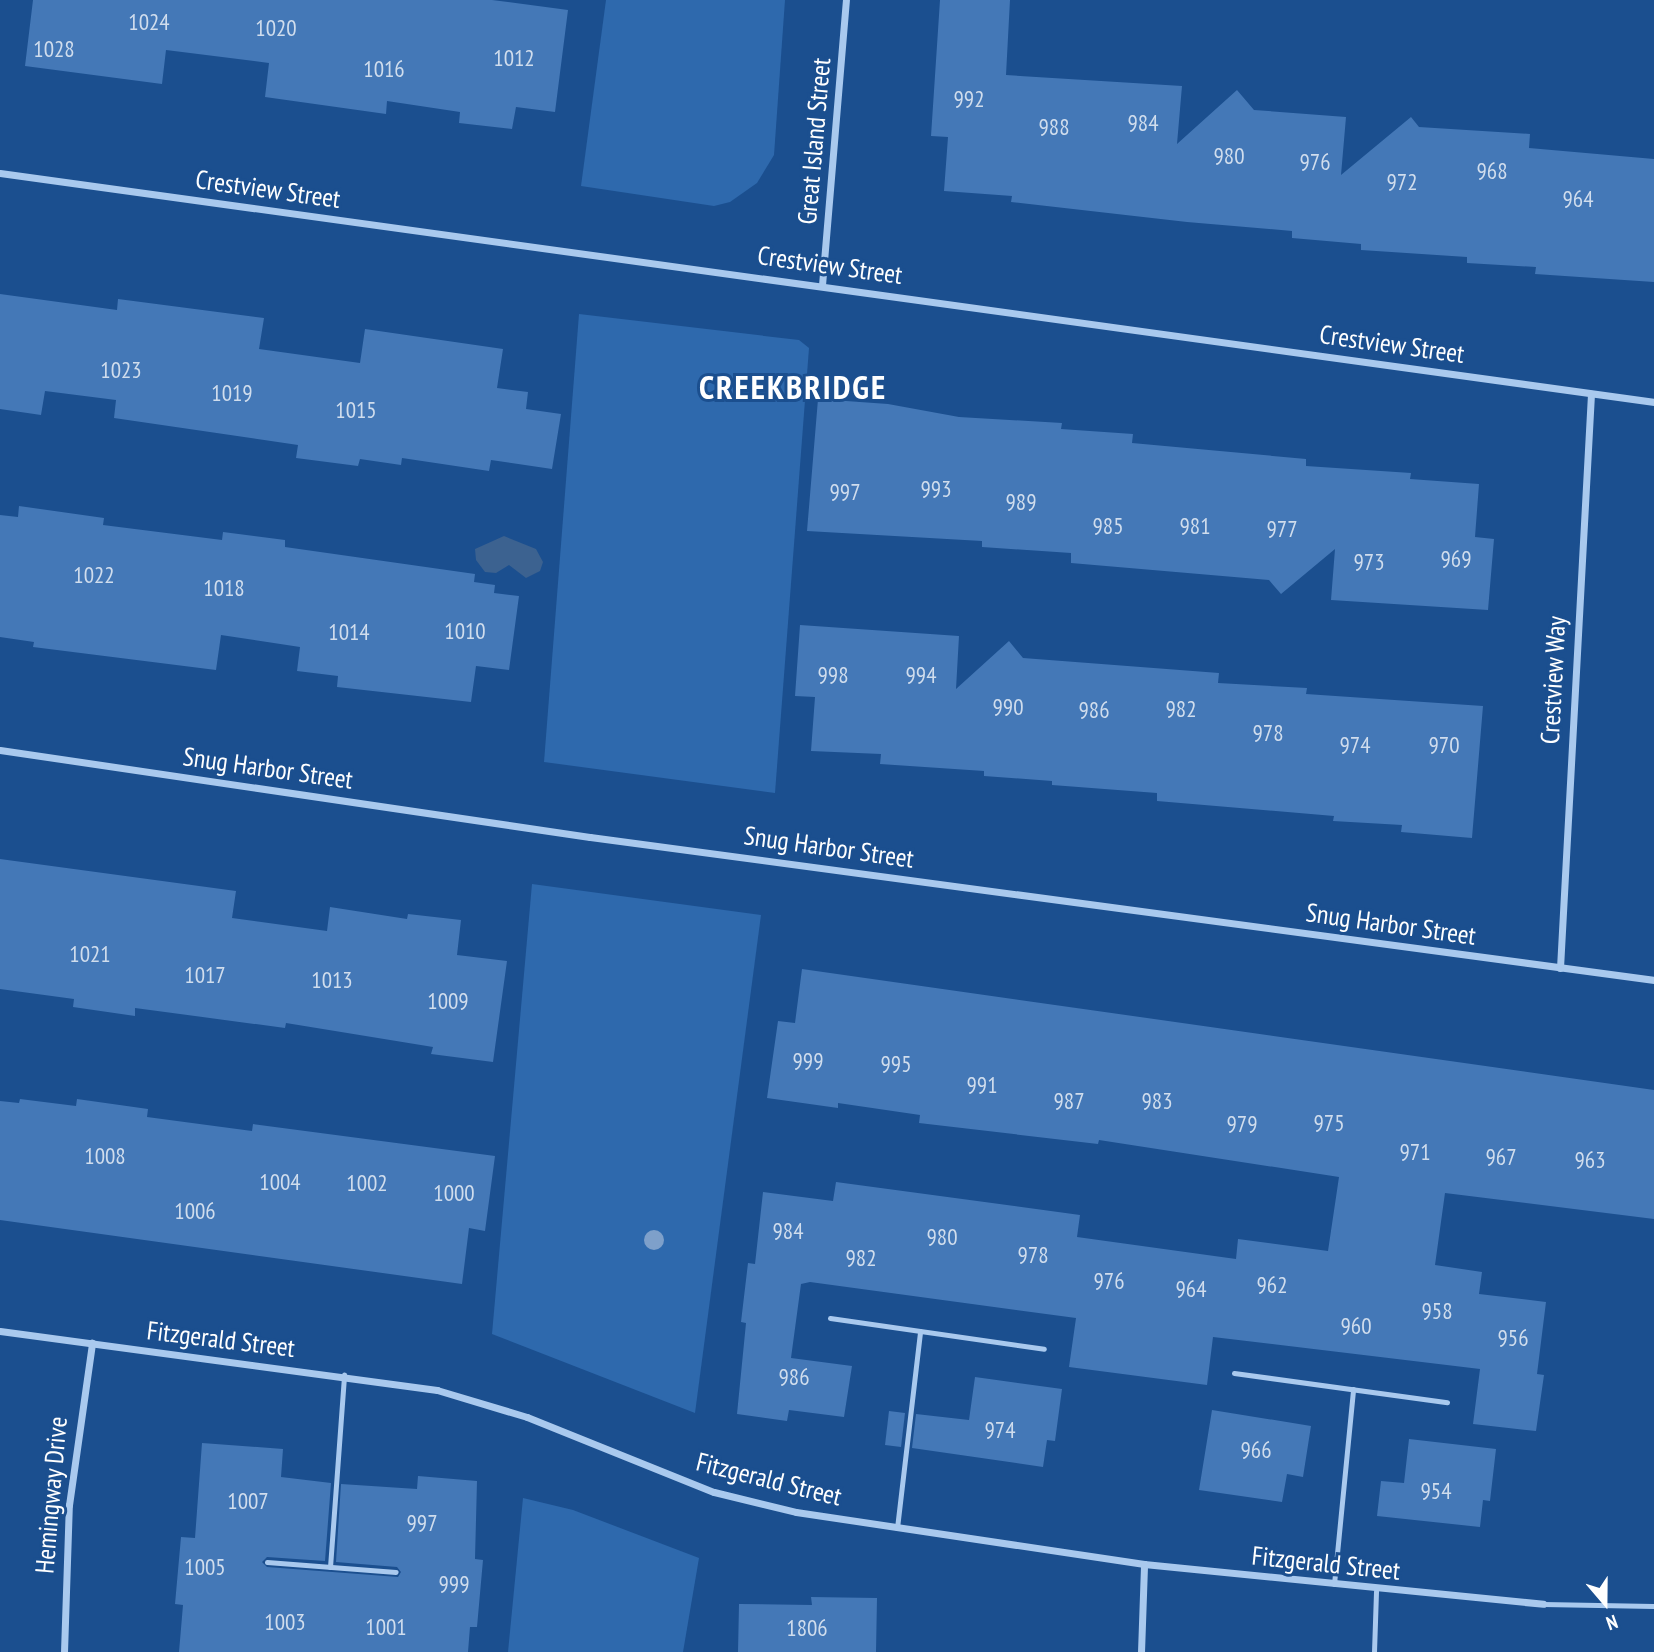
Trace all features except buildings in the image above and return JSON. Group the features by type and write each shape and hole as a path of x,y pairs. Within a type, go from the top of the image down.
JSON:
{"street":[{"name":"Great Island Street","path":"822,285 846,0"},
{"name":"Crestview Street","path":"0,173 1654,402"},
{"name":"Crestview Way","path":"1560,968 1591,394"},
{"name":"Snug Harbor Street","path":"0,750 590,837 1654,980"},
{"name":"Fitzgerald Street","path":"0,1331 344,1376 483,1402 677,1478 754,1503 897,1528 1144,1564 1376,1591 1543,1604"},
{"name":"Hemingway Drive","path":"64,1652 69,1504 92,1343"},
{"path":"1141,1652 1144,1564"}],"lane":[{"path":"830,1318 1044,1349"},
{"path":"897,1528 920,1331"},
{"path":"1234,1373 1447,1402"},
{"path":"330,1567 344,1376"},
{"path":"1334,1586 1353,1389"},
{"path":"267,1562 396,1572"},
{"path":"1374,1652 1376,1591"},
{"path":"1543,1604 1654,1606"}],"shaded area":[{"path":"606,0 785,0 774,155 757,183 730,202 714,206 581,186"},
{"path":"579,314 799,340 809,348 775,793 544,762"},
{"path":"504,536 536,549 543,562 540,571 526,578 509,565 496,573 485,572 476,560 475,549"},
{"path":"532,884 761,915 695,1413 492,1334"},
{"path":"523,1498 573,1510 699,1558 683,1652 508,1652"}],"district":[{"name":"CREEKBRIDGE","path":"793,387"}]}
